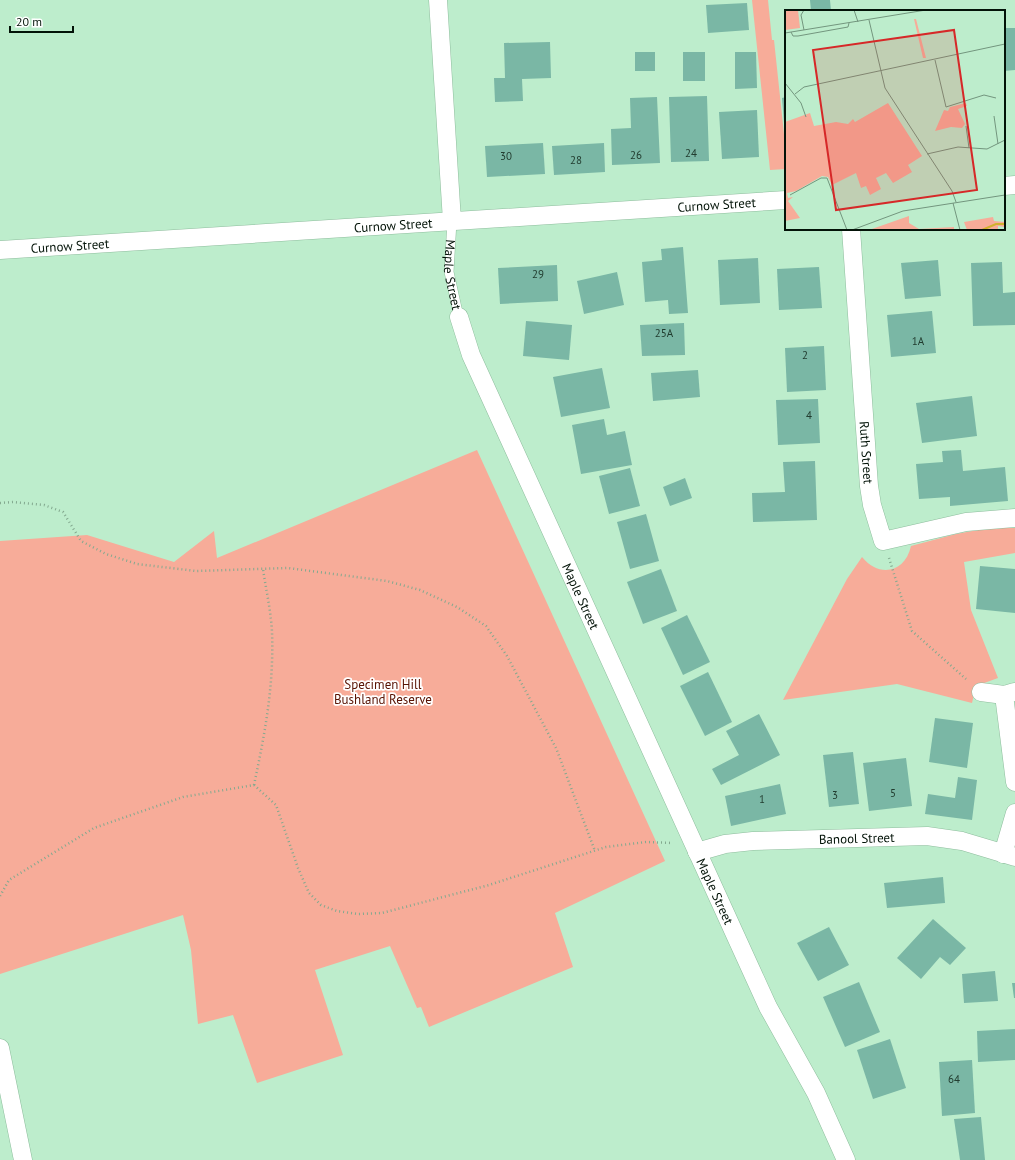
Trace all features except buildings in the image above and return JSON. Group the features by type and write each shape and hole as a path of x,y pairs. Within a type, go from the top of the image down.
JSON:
{"street":[{"name":"Maple Street","path":"438,0 452,221"},
{"path":"1005,186 1015,185"},
{"name":"Curnow Street","path":"0,250 785,200"},
{"name":"Ruth Street","path":"850,230 869,486 872,505 884,541"},
{"name":"Maple Street","path":"459,317 471,355 695,848 768,1007 816,1093 846,1160"},
{"path":"884,541 966,522 1015,518"},
{"path":"980,692 1009,693 1015,782"},
{"path":"1009,856 1015,813"},
{"name":"Banool Street","path":"695,848 753,841 927,836 962,841 1009,856"},
{"path":"0,1048 23,1160"}],"lane":[{"name":"Maple Street","path":"452,221 449,272 459,317"}],"path":[{"path":"0,503 13,502 44,505 63,512 81,541 106,554 137,564 196,571 288,568 387,581 420,590 457,607 486,626 507,656 556,748 595,851"},
{"path":"884,541 912,631 980,692"},
{"path":"254,786 267,726 272,685 272,630 263,569"},
{"path":"0,896 9,880 94,828 183,797 254,786 276,805 298,868 309,893 322,905 337,911 358,914 382,913 489,885 606,847 646,842 695,848"}],"green space":[{"path":"752,0 768,0 772,40 774,40 785,144 785,169 770,170"},
{"name":"Specimen Hill Bushland Reserve","path":"477,450 665,861 555,913 573,967 429,1027 421,1007 417,1008 390,946 315,970 343,1055 257,1083 233,1015 198,1024 191,950 183,915 0,974 0,541 87,535 174,562 214,531 217,558"},
{"path":"989,528 1015,528 1015,553 964,562 971,610 998,678 976,686 972,703 897,684 783,700 847,579 862,557 876,568 891,570 903,562 908,555 911,546 956,534"}]}
